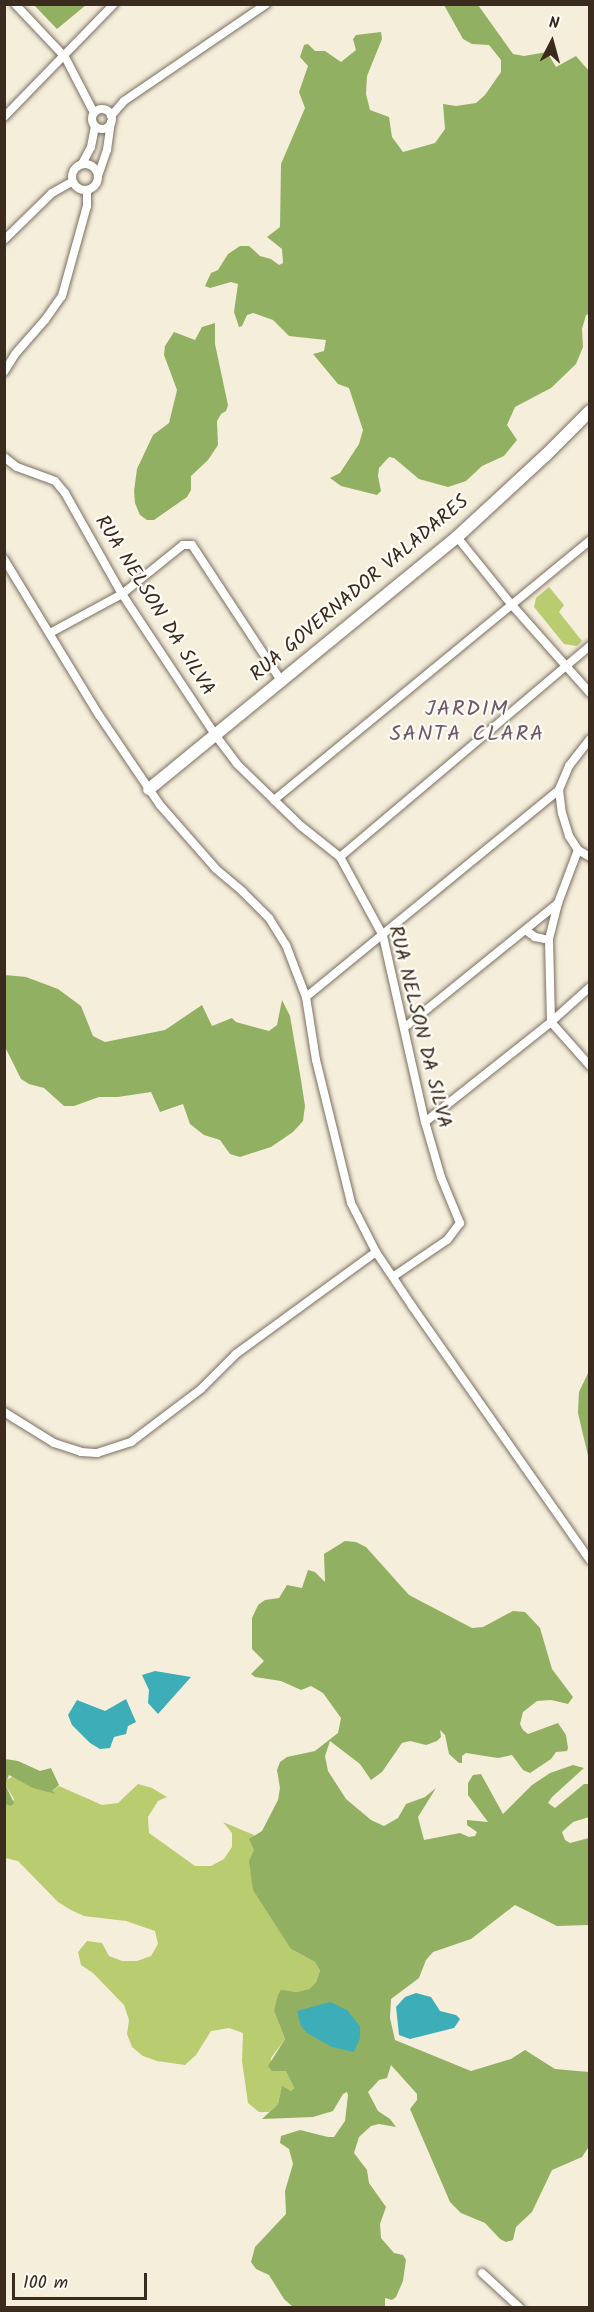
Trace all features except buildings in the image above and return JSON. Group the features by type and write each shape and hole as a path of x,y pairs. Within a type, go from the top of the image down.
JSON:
{"street":[{"path":"15,4 65,57 94,113 92,118 95,126 91,147 82,164 72,172 72,182 78,189 87,190 95,185 107,150 111,119 104,109 94,113"},
{"path":"4,117 65,57 114,4"},
{"path":"95,126 105,129 124,101 266,4"},
{"path":"82,164 91,165 98,177"},
{"path":"4,240 52,193 72,182"},
{"path":"4,372 16,353 45,320 62,296 87,206 87,190"},
{"name":"RUA GOVERNADOR VALADARES","path":"149,789 457,537 590,411"},
{"name":"RUA NELSON DA SILVA","path":"4,457 17,467 55,482 65,493 122,594 216,736 237,764 274,800 301,826 340,856 382,936 405,1027 425,1122 441,1177 460,1223 447,1240 394,1276"},
{"path":"457,537 511,604 590,693"},
{"path":"274,800 590,540"},
{"path":"50,633 122,594 183,545 192,545 280,680"},
{"path":"4,559 99,715 149,789 216,870 243,892 268,918 286,945 306,997 316,1060 351,1203 376,1252 412,1306 590,1560"},
{"path":"340,856 590,646"},
{"path":"590,739 569,766 559,790 561,813 569,836 578,849 590,857"},
{"path":"306,997 559,790"},
{"path":"578,849 558,903 549,940 551,1022 590,1066"},
{"path":"405,1027 527,931 558,903"},
{"path":"527,931 535,937 549,940"},
{"path":"425,1122 551,1022 590,987"},
{"path":"4,1412 54,1443 81,1452 97,1453 131,1442 201,1389 236,1354 376,1252"},
{"path":"482,2273 520,2307"}],"green space":[{"path":"34,5 86,5 57,29"},
{"path":"444,5 478,5 513,54 524,56 547,52 556,67 576,56 589,71 589,314 586,315 582,329 583,347 576,364 551,388 515,407 507,425 517,440 504,456 482,466 466,481 448,487 419,479 394,458 389,457 379,468 381,491 377,495 341,486 330,478 340,473 359,444 363,430 349,388 338,384 313,354 324,351 326,340 289,336 273,320 253,313 247,315 242,326 239,327 234,312 238,284 231,282 210,288 205,286 211,273 218,270 228,254 240,246 249,246 260,256 271,259 279,265 283,263 282,249 267,237 280,227 281,164 305,108 299,92 308,66 300,57 304,45 308,44 315,51 325,51 341,62 356,50 353,39 356,35 381,32 382,39 367,76 366,94 370,110 389,117 392,137 403,152 435,143 445,129 443,104 456,106 476,103 485,95 501,72 501,60 489,45 472,44 463,39"},
{"path":"215,323 215,344 228,405 217,421 218,445 208,460 191,476 191,490 187,497 154,520 147,520 140,515 135,503 137,469 153,435 169,423 177,390 164,355 165,346 174,332 195,340 202,327"},
{"path":"549,587 564,605 559,612 582,641 577,646 564,644 534,607 536,598"},
{"path":"5,975 26,977 58,989 81,1006 93,1036 105,1042 165,1030 202,1005 212,1026 232,1018 236,1022 269,1031 277,1025 282,1000 290,1016 305,1106 303,1121 293,1132 271,1147 240,1157 230,1154 220,1140 204,1135 190,1124 183,1104 160,1112 151,1092 118,1097 99,1097 74,1106 64,1106 44,1088 21,1079 5,1047"},
{"path":"589,1371 589,1460 578,1413 579,1392"},
{"path":"345,1541 356,1542 366,1547 409,1595 472,1628 483,1627 513,1611 525,1612 540,1628 552,1669 573,1697 568,1704 551,1700 537,1701 523,1712 520,1724 528,1734 558,1723 566,1735 568,1748 567,1751 556,1752 551,1759 530,1773 523,1770 512,1755 498,1758 466,1753 462,1756 462,1763 459,1763 449,1754 445,1735 440,1730 441,1737 426,1745 410,1741 402,1743 382,1772 371,1780 360,1764 330,1741 325,1756 328,1771 346,1799 371,1820 384,1826 398,1818 406,1804 425,1797 436,1788 418,1817 424,1840 460,1833 469,1837 475,1836 477,1832 467,1825 467,1820 488,1822 468,1795 468,1783 473,1775 481,1774 503,1814 532,1785 550,1773 573,1765 584,1768 548,1803 555,1808 584,1784 589,1784 589,1817 573,1822 562,1832 565,1840 570,1843 589,1838 589,1925 557,1926 515,1905 471,1939 433,1952 426,1960 419,1978 391,1999 390,2018 395,2040 471,2071 511,2059 525,2050 555,2069 589,2072 590,2145 582,2157 552,2170 532,2212 516,2227 513,2240 506,2242 500,2239 485,2223 461,2213 450,2202 410,2109 417,2100 417,2094 391,2065 387,2078 379,2080 368,2092 378,2111 390,2119 396,2127 379,2124 371,2126 359,2137 354,2153 367,2170 369,2183 386,2207 380,2224 381,2238 394,2253 403,2255 406,2260 403,2281 396,2297 392,2300 385,2298 385,2307 293,2307 284,2299 269,2275 256,2269 251,2262 255,2247 286,2214 285,2191 293,2164 289,2149 280,2143 281,2136 300,2130 334,2137 345,2121 348,2095 347,2092 343,2094 333,2111 313,2117 262,2119 278,2104 282,2086 291,2091 294,2088 286,2071 272,2071 268,2066 285,2039 274,2011 278,1995 281,1990 296,1992 309,1989 316,1982 320,1971 315,1962 291,1949 253,1890 249,1861 254,1850 249,1839 262,1831 278,1800 280,1788 277,1770 280,1762 287,1757 315,1751 338,1733 341,1718 323,1693 311,1686 301,1690 281,1681 255,1677 251,1674 264,1661 252,1649 252,1618 258,1605 265,1600 279,1598 287,1585 302,1588 308,1570 315,1572 325,1582 324,1554"},
{"path":"5,1759 18,1761 40,1771 51,1768 59,1785 52,1791 56,1794 33,1788 9,1775 5,1784"},
{"path":"12,1777 52,1791 59,1786 102,1805 118,1803 138,1784 152,1788 167,1797 158,1801 148,1817 149,1833 195,1866 211,1866 224,1859 232,1847 232,1833 223,1822 254,1835 254,1850 291,1949 315,1962 320,1971 316,1982 309,1989 296,1992 281,1991 274,2011 285,2039 271,2058 272,2071 286,2071 294,2088 291,2091 282,2087 278,2104 269,2112 259,2112 248,2103 242,2061 243,2033 229,2028 211,2031 196,2055 185,2065 157,2061 143,2056 132,2047 127,2034 129,2020 124,2005 93,1973 81,1965 78,1952 87,1941 102,1943 109,1956 122,1961 137,1961 151,1956 158,1944 155,1931 126,1921 84,1916 71,1910 58,1902 18,1861 5,1858 4,1804 11,1805 14,1799 5,1784 6,1780"},
{"path":"5,1784 14,1803 11,1806 5,1804"}],"water":[{"path":"155,1671 191,1677 158,1714 148,1703 149,1690 142,1675"},
{"path":"126,1699 136,1722 128,1726 126,1734 114,1737 110,1748 100,1749 90,1743 72,1725 68,1715 77,1700 105,1711"},
{"path":"416,1993 431,1997 440,2011 456,2015 460,2019 454,2028 410,2039 399,2035 396,2007 405,1997"},
{"path":"330,2002 347,2010 360,2026 360,2038 354,2052 332,2047 307,2033 301,2026 297,2011"}],"district":[{"name":"JARDIM SANTA CLARA","path":"467,722"}]}
